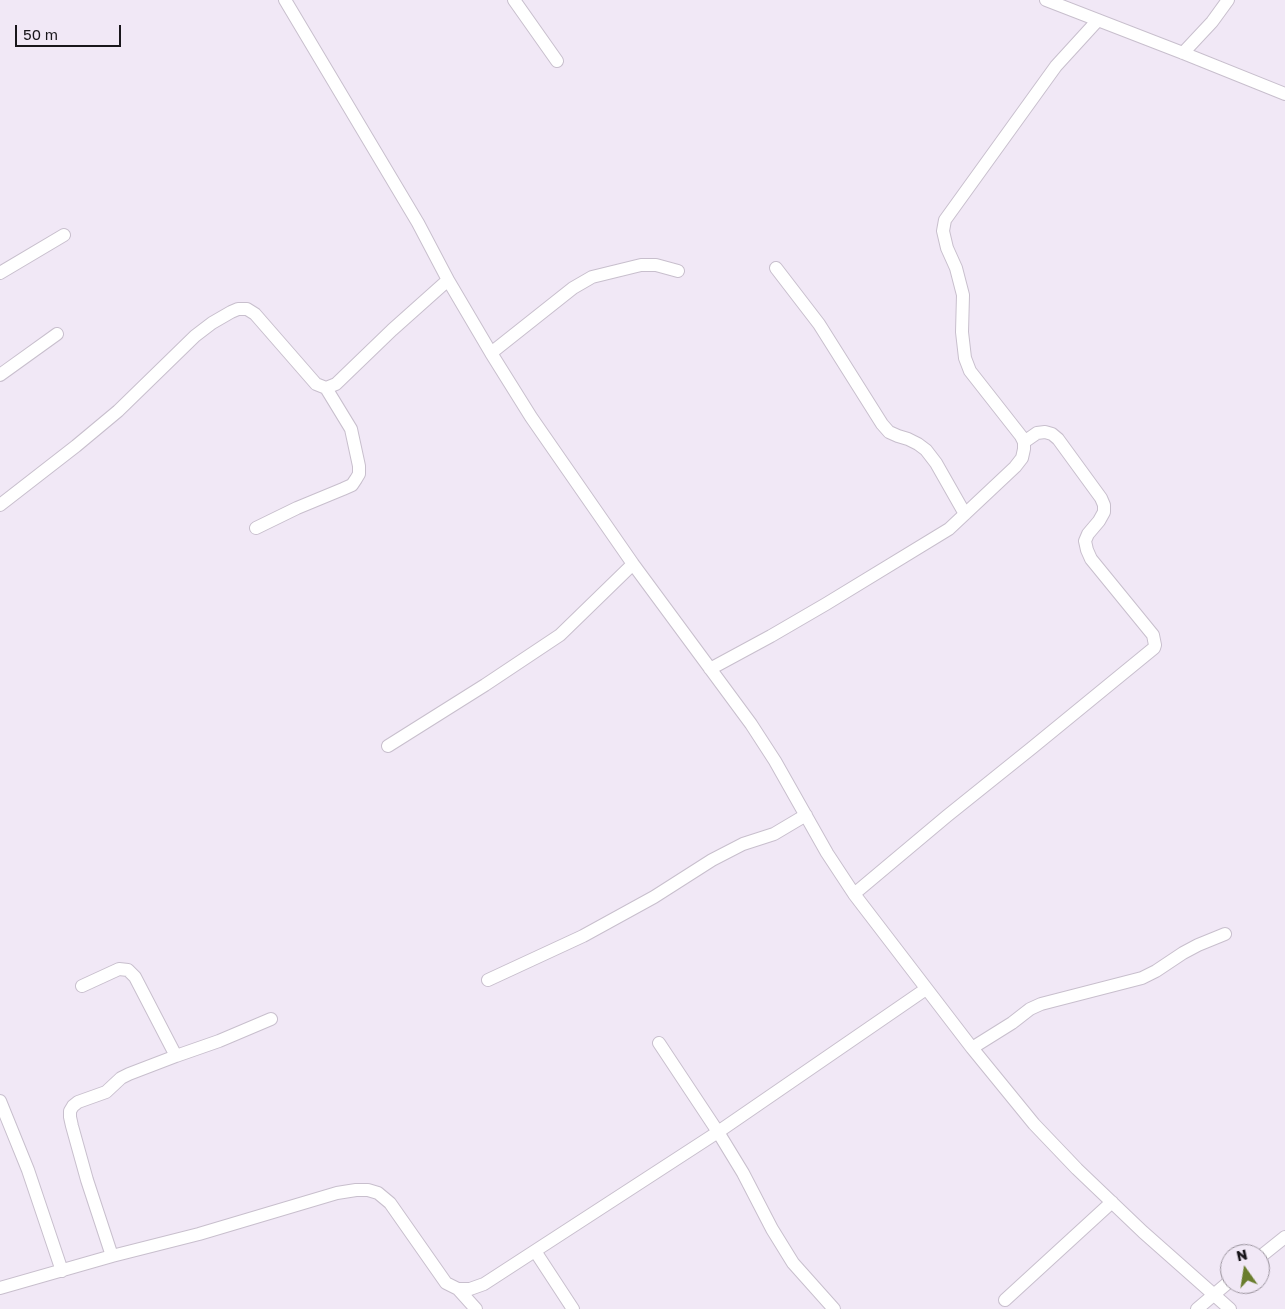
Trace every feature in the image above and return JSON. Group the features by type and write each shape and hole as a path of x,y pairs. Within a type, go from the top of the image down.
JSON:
{"street":[{"path":"285,0 418,223 448,280 490,352 531,417 633,564 751,724 775,761 827,853 854,894 972,1048 1034,1124 1077,1169 1143,1232 1230,1309"},
{"path":"514,0 557,61"},
{"path":"1046,0 1285,94"},
{"path":"1183,53 1212,22 1228,0"},
{"path":"710,669 771,636 949,529 1015,467 1022,458 1024,442 1021,436 970,371 965,358 962,332 963,295 943,231 945,220 1056,66 1098,20"},
{"path":"0,273 64,235"},
{"path":"490,352 573,288 592,277 641,265 656,265 678,271"},
{"path":"776,268 819,324 882,424 889,432 908,439 926,450 936,463 965,514"},
{"path":"326,388 336,384 448,280"},
{"path":"0,505 118,412 195,336 231,312 238,309 247,309 255,314 316,384 326,388 351,429 359,466 359,474 352,484 256,528"},
{"path":"0,375 57,334"},
{"path":"854,894 1155,646 1153,635 1091,559 1087,550 1088,534 1100,521 1104,512 1101,498 1058,439 1052,434 1045,432 1037,433 1024,442"},
{"path":"388,746 560,635 633,564"},
{"path":"488,980 583,936 654,897 712,860 743,844 774,834 806,815"},
{"path":"972,1048 1012,1023 1030,1009 1041,1004 1142,978 1156,972 1198,945 1225,934"},
{"path":"82,986 119,969 128,970 135,977 176,1056"},
{"path":"458,1289 470,1289 484,1284 718,1132 926,989"},
{"path":"112,1256 84,1171 72,1126 70,1111 73,1106 78,1102 106,1092 121,1078 220,1041 271,1019"},
{"path":"658,1044 718,1132 793,1263 834,1309"},
{"path":"0,1101 28,1170 62,1271"},
{"path":"0,1288 112,1256 199,1234 337,1193 368,1190 378,1193 390,1203 446,1283 458,1289 476,1309"},
{"path":"1005,1300 1112,1202"},
{"path":"1270,1249 1285,1237"},
{"path":"535,1251 573,1309"},
{"path":"1197,1309 1220,1289"}]}
